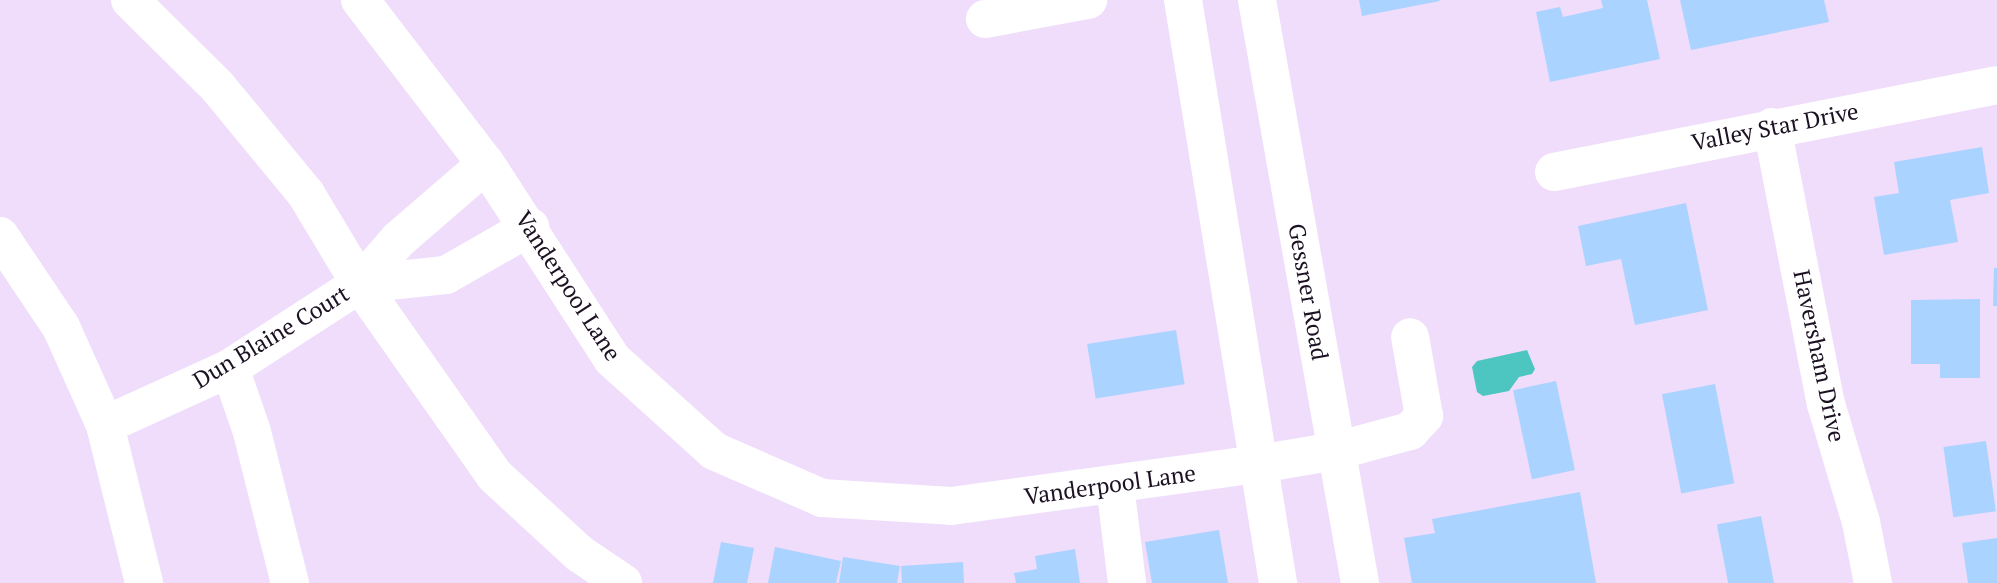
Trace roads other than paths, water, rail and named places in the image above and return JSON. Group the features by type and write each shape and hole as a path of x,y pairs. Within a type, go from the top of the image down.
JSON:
{"street":[{"path":"130,0 217,86 306,194 360,284 494,475 580,554 623,583"},
{"name":"Vanderpool Lane","path":"360,0 486,164 530,227 612,359 714,451 822,498 951,506 1259,464 1336,451 1410,431 1424,416 1410,337"},
{"path":"985,19 1088,0"},
{"path":"1183,0 1278,583"},
{"name":"Gessner Road","path":"1256,0 1360,583"},
{"name":"Valley Star Drive","path":"1554,172 1772,127 1997,85"},
{"name":"Haversham Drive","path":"1772,127 1826,404 1861,522 1873,583"},
{"name":"Dun Blaine Court","path":"105,425 230,368 360,284 398,240 486,164"},
{"name":"Dun Blaine Court","path":"360,284 446,275 530,227"},
{"path":"0,236 61,327 105,425 145,583"},
{"path":"230,368 252,432 290,583"},
{"path":"1115,485 1127,583"}]}
